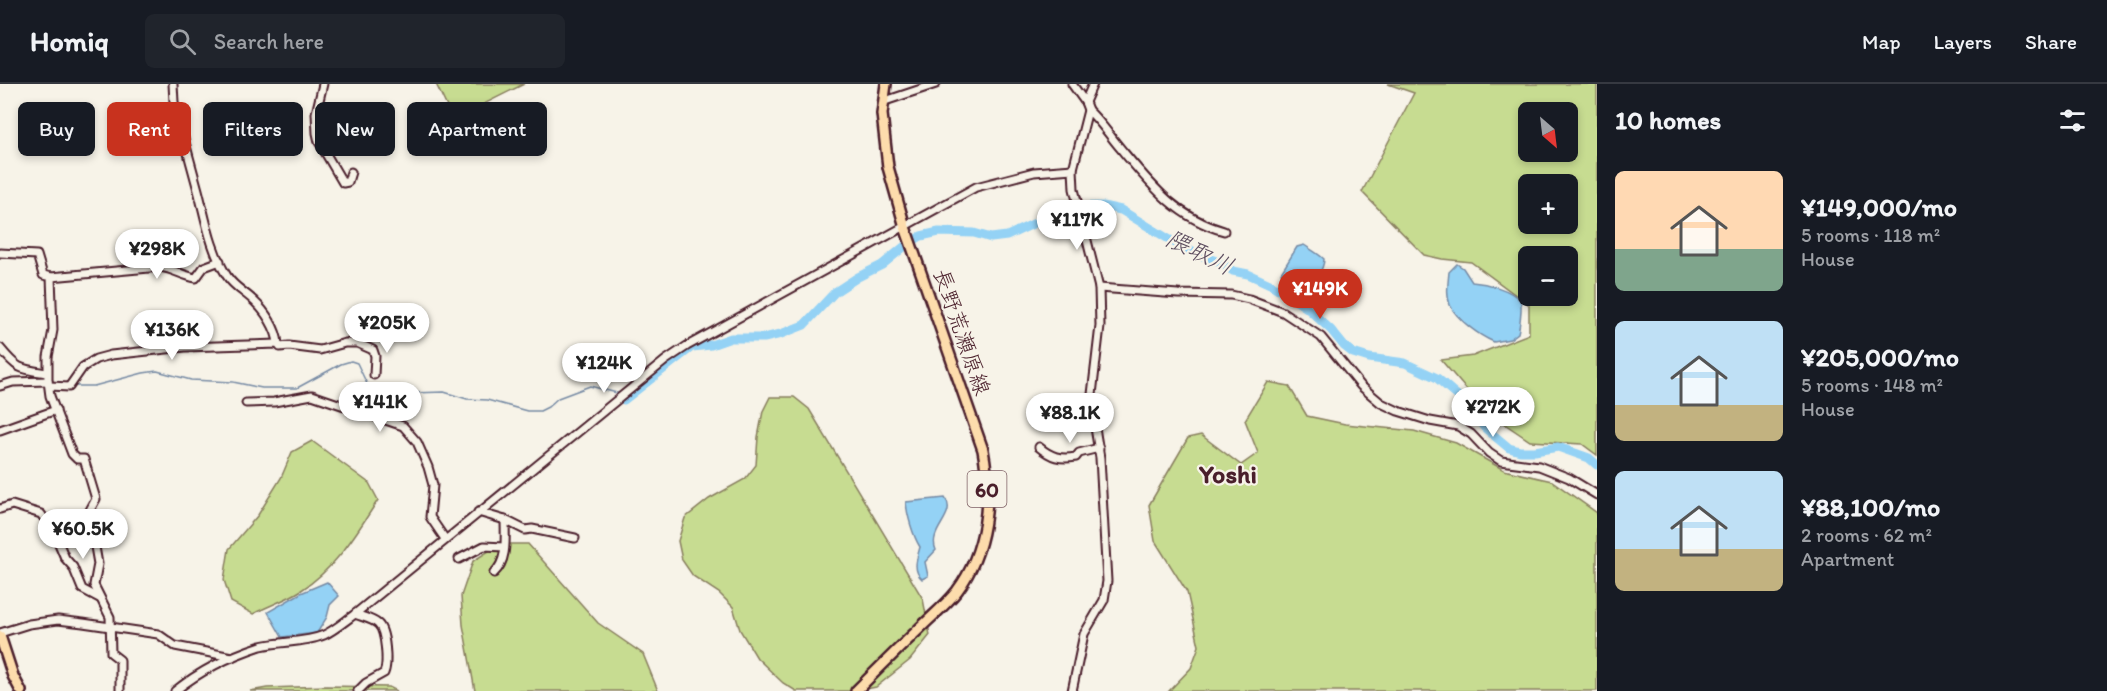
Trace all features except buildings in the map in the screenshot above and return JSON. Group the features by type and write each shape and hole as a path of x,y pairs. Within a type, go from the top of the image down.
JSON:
{"main road":[{"name":"長野荒瀬原線","path":"856,691 957,591 972,566 983,536 988,474 983,450 906,231 888,167 882,114 886,84"},
{"path":"0,635 13,676 21,691"}],"street":[{"path":"173,84 174,102 206,228 228,276 238,289 260,308 277,335 278,344"},
{"path":"323,84 316,113 319,142 343,183 348,182 351,172"},
{"path":"885,101 936,84"},
{"path":"1072,84 1088,110 1103,124 1157,192 1190,217 1224,231"},
{"path":"1085,102 1093,84"},
{"path":"1072,691 1084,634 1104,600 1107,581 1099,448 1091,403 1100,327 1099,288 1074,189 1073,169 1088,110"},
{"path":"175,691 188,681 232,657 277,642 309,639 323,635 355,615 478,512 666,360 687,346 887,235 906,231 976,187 1034,172 1073,169"},
{"path":"0,253 37,255 43,275 51,277 160,267 174,269 196,278 204,267 220,261"},
{"path":"51,277 53,338 49,349 50,396 72,454 77,459 84,459 96,500 89,513 98,564 94,585 110,617 111,653 120,660 120,691"},
{"path":"1099,288 1231,296 1249,299 1283,312 1321,337 1360,386 1381,404 1430,421 1458,426 1471,434 1489,453 1501,461 1539,466 1569,478 1597,495"},
{"path":"0,348 13,364 21,369 69,387 83,367 96,359 111,355 185,347 278,344 280,347 320,350 345,343 357,343 373,350 374,375"},
{"path":"0,386 13,382 48,380"},
{"path":"246,403 274,402 312,394 407,429 425,458 433,485 430,517 445,539"},
{"path":"0,430 56,410"},
{"path":"1039,447 1055,458 1064,459 1099,448"},
{"path":"0,509 12,505 41,514 54,532 65,558 74,567 82,589 99,598"},
{"path":"478,512 505,520 525,530 532,529 575,538"},
{"path":"494,573 500,567 504,547 505,520"},
{"path":"54,532 91,524"},
{"path":"459,559 484,546 504,547"},
{"path":"355,615 377,622 382,628 387,665 384,673 366,683 358,691"},
{"path":"0,635 29,624 58,620 158,634 175,645 232,657"}],"green space":[{"path":"436,84 524,84 488,102 445,102"},
{"path":"1388,84 1597,84 1597,455 1582,444 1530,441 1484,410 1441,360 1473,356 1529,334 1529,306 1578,306 1578,246 1518,246 1518,297 1471,262 1424,255 1362,192 1414,93"},
{"path":"1268,382 1289,386 1307,416 1345,424 1414,431 1456,443 1504,470 1552,481 1597,513 1597,691 1169,691 1191,668 1199,646 1187,592 1155,541 1149,505 1188,438 1201,435 1241,465 1258,453 1245,420"},
{"path":"770,397 794,397 809,409 923,599 930,635 910,660 876,687 856,691 796,691 783,683 757,658 740,630 733,607 719,593 693,576 682,560 678,541 685,518 709,499 745,479 756,465 763,411"},
{"path":"312,441 369,483 378,500 344,550 324,572 295,594 253,614 231,602 224,580 229,549 258,515 281,478 292,452"},
{"path":"500,544 528,544 598,623 643,654 658,691 475,691 463,625 461,596 473,561"},
{"path":"389,687 397,691 250,691 267,688"}],"water":[{"path":"1304,245 1324,259 1318,278 1306,293 1288,281 1281,273 1297,247"},
{"path":"1457,264 1463,268 1472,282 1491,285 1516,297 1518,306 1521,306 1518,333 1510,339 1494,342 1463,322 1450,305 1449,272"},
{"path":"945,498 948,510 935,536 936,550 925,562 928,576 922,579 916,568 920,547 911,525 906,502"},
{"path":"327,582 339,596 330,605 327,617 317,633 282,637 268,612 301,593"}],"waterway":[{"name":"隈取川","path":"624,400 692,347 711,345 731,338 764,338 804,325 835,292 882,265 921,236 939,232 974,233 991,238 1007,236 1064,207 1103,206 1121,210 1185,249 1221,263 1233,271 1248,274 1272,285 1307,308 1353,353 1369,358 1405,363 1437,378 1460,398 1485,428 1509,448 1535,451 1558,447 1589,458 1597,465"},
{"name":"隈取川","path":"74,386 94,386 157,371 191,380 233,382 262,388 297,388 351,361 357,363 367,384 374,387 412,393 444,392 527,411 540,411 558,398 590,386 617,393"},
{"name":"隈取川","path":"31,378 44,377"},
{"name":"隈取川","path":"0,382 8,380"}],"district":[{"name":"Yoshi","path":"1228,474"}]}
